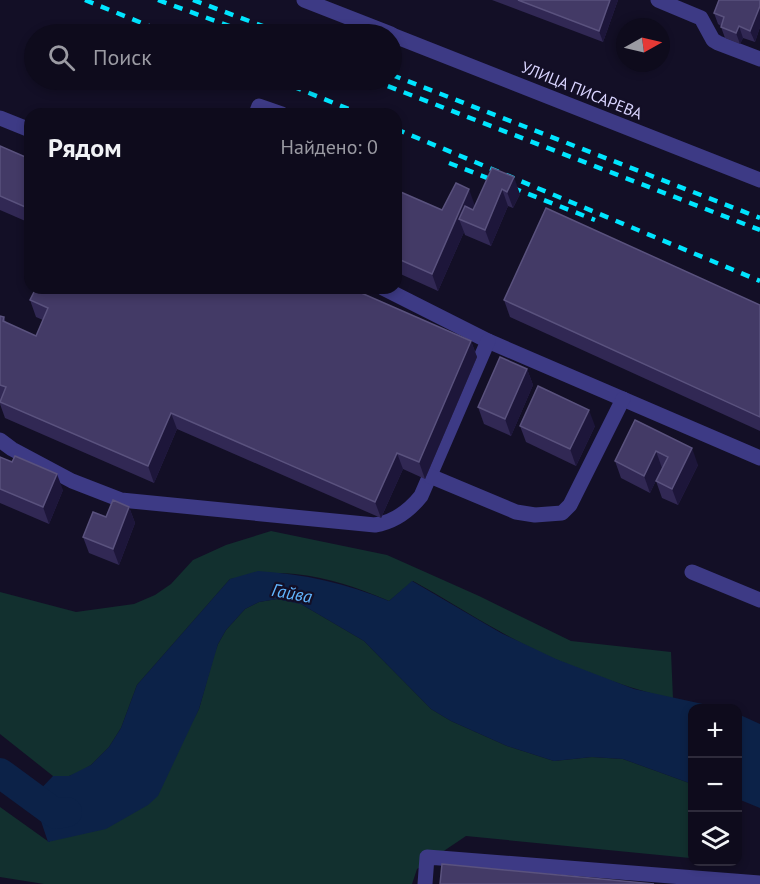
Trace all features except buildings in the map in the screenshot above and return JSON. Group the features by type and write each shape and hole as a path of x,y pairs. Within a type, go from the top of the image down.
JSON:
{"street":[{"name":"УЛИЦА ПИСАРЕВА","path":"304,0 364,24"},
{"path":"658,0 701,18 713,39 718,43 760,59"},
{"name":"УЛИЦА ПИСАРЕВА","path":"402,39 760,180"},
{"path":"0,118 24,128"},
{"path":"395,294 488,341 760,458"},
{"path":"0,440 72,482 121,500 375,525 385,524 414,504 421,496 488,341"},
{"path":"430,476 525,514 562,513 570,505 623,399"},
{"path":"692,572 760,600"},
{"path":"425,884 426,857 760,883"}],"green space":[{"path":"271,531 387,555 479,596 571,641 671,652 673,699 607,679 542,653 413,581 389,601 331,580 279,573 230,579 137,685 121,728 109,747 91,765 80,772 69,776 53,776 0,734 0,592 76,612 134,604 155,595 171,584 193,560 226,545"},
{"path":"277,599 301,604 364,641 431,709 451,721 507,746 554,761 592,757 623,759 688,783 688,858 466,836 417,869 412,884 44,884 0,877 0,807 49,842 184,737 199,709 218,644 226,630 245,609 259,602"}],"water":[{"path":"258,571 292,574 325,580 389,601 412,581 501,633 556,659 634,689 703,704 688,704 688,783 623,759 592,757 554,761 507,746 451,721 431,709 364,641 301,604 277,599 259,602 245,609 226,630 218,644 199,709 158,796 148,805 106,829 48,842 33,797 53,776 69,776 91,765 109,747 121,728 137,685 230,579"},
{"path":"742,716 760,724 760,808 742,801"}],"waterway":[{"name":"Гайва","path":"0,773 56,814 67,812"}],"railway":[{"path":"85,0 144,24"},
{"path":"158,0 224,24"},
{"path":"193,0 257,24"},
{"path":"402,79 760,218"},
{"path":"302,90 346,108"},
{"path":"398,90 760,230"},
{"path":"402,132 760,281"},
{"path":"449,163 595,220"}]}
